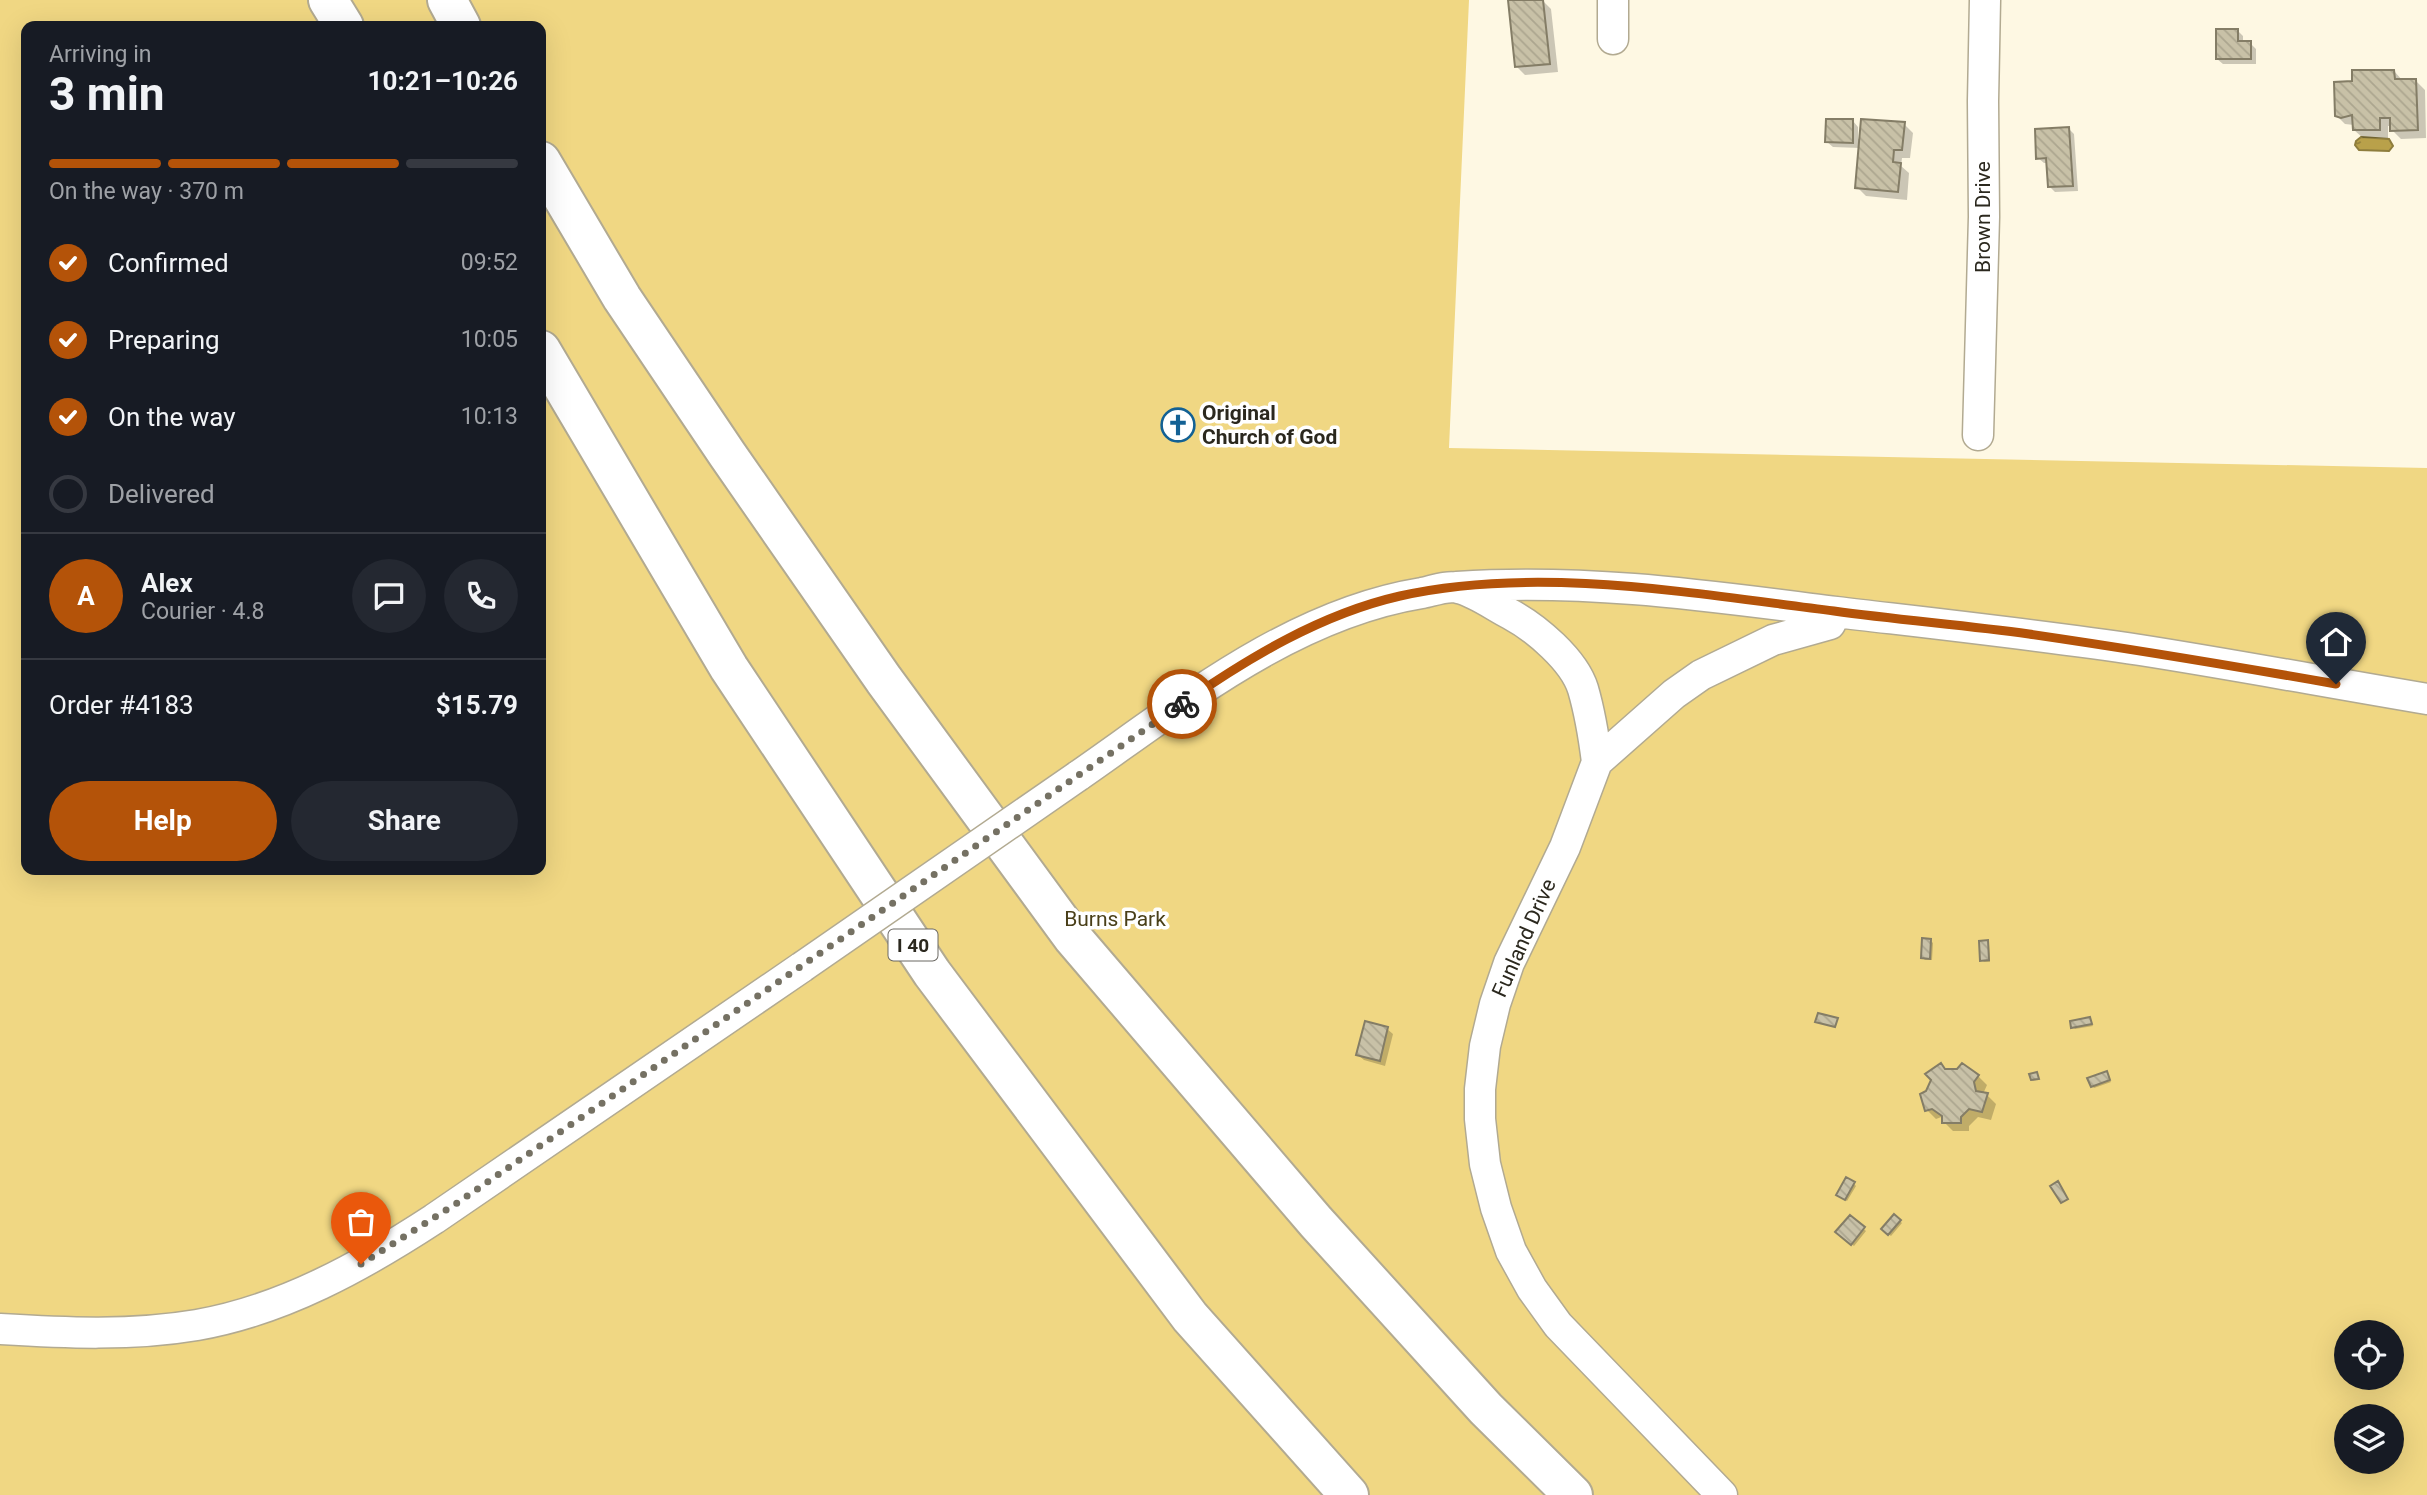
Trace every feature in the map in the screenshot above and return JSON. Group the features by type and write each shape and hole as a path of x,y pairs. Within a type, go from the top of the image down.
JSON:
{"highway":[{"path":"328,0 341,21"},
{"path":"447,0 458,21"},
{"path":"546,170 622,299 727,454 884,680 1073,938 1316,1222 1486,1409 1573,1495"},
{"name":"I 40","path":"546,358 729,668 932,973 1190,1317 1349,1495"}],"street":[{"path":"1613,0 1613,38"},
{"name":"Brown Drive","path":"1978,435 1984,217 1985,0"},
{"path":"0,1329 70,1332 160,1330 234,1316 318,1286 392,1247 434,1219 1204,688 1281,642 1329,619 1400,596 1457,587 1500,584 1653,590 2026,634 2427,699"},
{"path":"1457,587 1516,617 1537,632 1565,659 1582,687 1597,762"},
{"name":"Funland Drive","path":"1722,1495 1558,1325 1532,1289 1511,1251 1485,1164 1480,1089 1485,1046 1509,963 1565,847 1597,762 1674,694 1701,675 1773,640 1830,624 1836,612"}],"green space":[{"name":"Burns Park","path":"0,0 1469,0 1449,448 2427,468 2427,1495 0,1495"}],"water":[{"path":"2361,137 2389,139 2393,146 2389,151 2359,150 2355,145"}],"building":[{"path":"1508,0 1543,0 1550,64 1515,67"},
{"path":"2216,29 2238,29 2238,41 2251,41 2251,59 2216,59"},
{"path":"2352,70 2394,70 2395,79 2416,79 2418,130 2390,131 2390,118 2380,118 2380,130 2353,130 2352,115 2341,118 2335,116 2334,82 2352,81"},
{"path":"1826,119 1853,119 1853,143 1825,142"},
{"path":"1861,119 1905,122 1902,150 1894,150 1893,162 1901,163 1898,192 1855,188"},
{"path":"2069,127 2073,186 2048,187 2046,158 2036,159 2035,129"},
{"path":"1922,938 1931,939 1930,959 1921,958"},
{"path":"1988,940 1989,960 1980,961 1979,941"},
{"path":"1818,1013 1838,1018 1835,1027 1815,1022"},
{"path":"2090,1017 2092,1024 2071,1028 2070,1021"},
{"path":"1365,1021 1388,1027 1380,1061 1356,1055"},
{"path":"1941,1063 1945,1069 1957,1069 1962,1063 1979,1075 1974,1082 1976,1091 1988,1093 1982,1112 1969,1109 1961,1117 1961,1123 1942,1123 1942,1116 1932,1109 1925,1111 1920,1094 1926,1091 1931,1080 1925,1074"},
{"path":"2107,1071 2110,1080 2091,1087 2087,1078"},
{"path":"2037,1072 2039,1079 2031,1080 2029,1074"},
{"path":"1846,1177 1855,1182 1845,1200 1836,1195"},
{"path":"2058,1181 2068,1199 2061,1203 2050,1186"},
{"path":"1894,1214 1901,1220 1888,1235 1881,1229"},
{"path":"1850,1215 1865,1227 1851,1245 1835,1232"}],"way so far":[{"path":"361,1264 392,1247 457,1203 1182,704"}],"place":[{"name":"Original Church of God","path":"1178,425"}],"route":[{"path":"1182,704 1281,642 1329,619 1400,596 1457,587 1500,584 1565,584 1678,591 2026,634 2336,684"}]}
